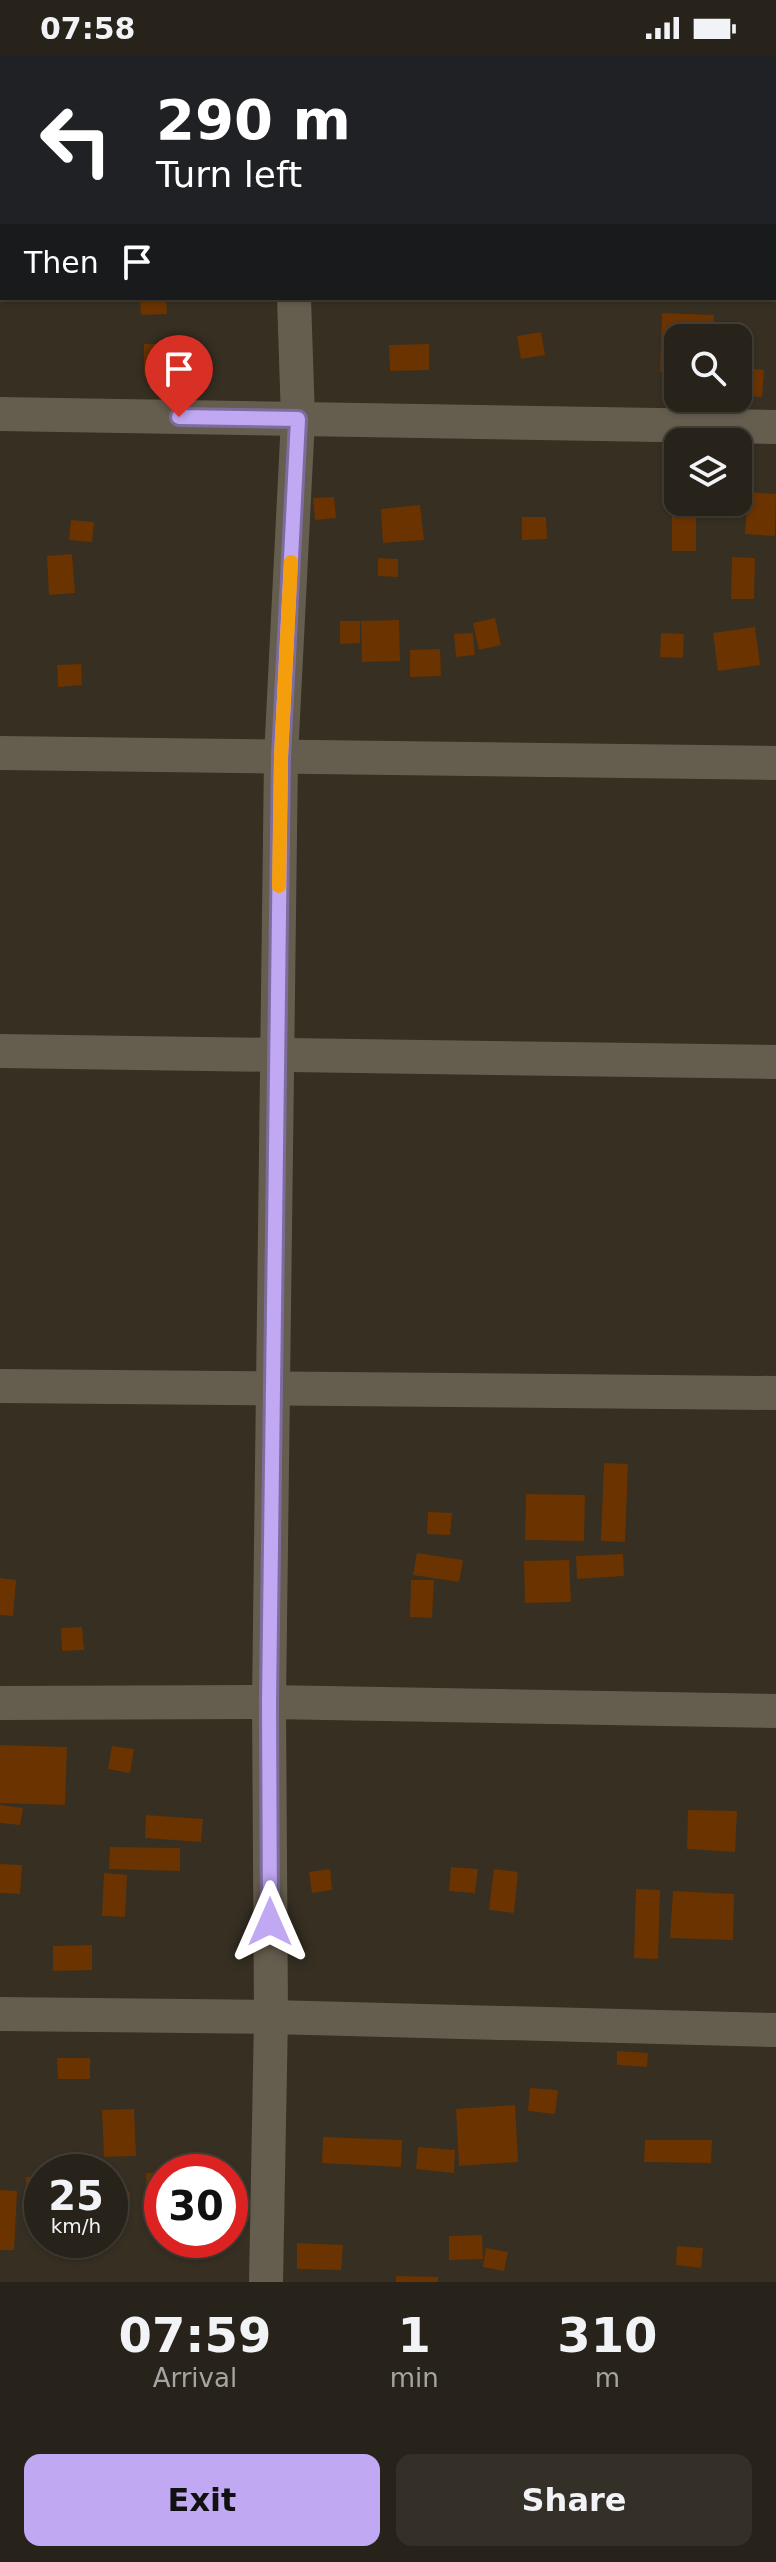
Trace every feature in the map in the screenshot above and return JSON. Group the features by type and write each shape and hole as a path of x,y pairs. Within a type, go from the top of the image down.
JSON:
{"street":[{"path":"266,2282 271,2017 269,1702 281,757 298,419 294,300"},
{"path":"0,414 776,427"},
{"path":"0,753 776,763"},
{"path":"0,1051 776,1062"},
{"path":"0,1386 776,1393"},
{"path":"0,1703 269,1702 776,1711"},
{"path":"0,2014 271,2017 776,2030"}],"building":[{"path":"140,300 166,300 167,314 141,315"},
{"path":"662,313 714,315 714,324 664,324 664,372 660,372"},
{"path":"541,332 545,355 521,359 517,336"},
{"path":"144,344 163,344 164,374 144,375"},
{"path":"429,344 429,370 390,371 389,345"},
{"path":"752,369 764,370 762,397 752,396"},
{"path":"752,492 776,494 775,536 745,534 746,516 752,516"},
{"path":"334,497 336,518 315,520 313,498"},
{"path":"420,505 424,540 383,543 381,509"},
{"path":"672,516 696,516 696,551 672,551"},
{"path":"522,517 546,517 547,539 522,540"},
{"path":"71,520 94,522 92,542 69,540"},
{"path":"72,554 75,593 49,595 47,556"},
{"path":"732,557 755,558 754,599 731,599"},
{"path":"378,558 398,559 398,577 378,576"},
{"path":"495,618 501,645 479,650 473,623"},
{"path":"399,620 400,661 362,662 361,621"},
{"path":"340,621 360,621 360,643 340,644"},
{"path":"755,627 760,665 718,671 713,633"},
{"path":"473,633 475,655 456,657 454,634"},
{"path":"661,633 684,634 683,658 660,657"},
{"path":"440,649 441,676 410,677 410,650"},
{"path":"81,664 82,685 58,687 57,665"},
{"path":"604,1463 628,1464 625,1542 601,1541"},
{"path":"526,1494 585,1495 584,1541 525,1540"},
{"path":"428,1512 452,1513 450,1535 427,1534"},
{"path":"417,1553 463,1560 459,1582 413,1575"},
{"path":"623,1554 624,1576 577,1579 576,1556"},
{"path":"569,1560 571,1602 525,1603 524,1561"},
{"path":"0,1578 16,1580 13,1616 0,1615"},
{"path":"411,1580 434,1580 432,1618 410,1617"},
{"path":"82,1627 84,1650 62,1651 61,1628"},
{"path":"0,1745 67,1747 65,1805 0,1803"},
{"path":"112,1746 134,1749 130,1773 108,1769"},
{"path":"0,1805 23,1808 20,1825 0,1823"},
{"path":"688,1810 737,1811 735,1852 687,1849"},
{"path":"146,1815 203,1819 201,1842 145,1838"},
{"path":"110,1847 180,1848 180,1871 109,1869"},
{"path":"0,1864 22,1865 20,1894 0,1893"},
{"path":"451,1867 478,1869 475,1893 449,1891"},
{"path":"330,1869 332,1890 312,1893 309,1872"},
{"path":"494,1869 518,1872 514,1913 489,1910"},
{"path":"104,1873 127,1875 125,1917 102,1916"},
{"path":"636,1889 660,1890 658,1959 634,1958"},
{"path":"673,1891 734,1894 733,1940 670,1938"},
{"path":"92,1945 92,1970 53,1971 53,1946"},
{"path":"617,2051 648,2053 647,2067 617,2065"},
{"path":"57,2058 90,2058 90,2079 58,2079"},
{"path":"530,2088 558,2090 555,2114 528,2111"},
{"path":"515,2105 518,2162 459,2166 456,2109"},
{"path":"134,2109 136,2156 104,2154 102,2110"},
{"path":"323,2137 402,2140 401,2167 322,2163"},
{"path":"645,2140 712,2140 711,2163 644,2162"},
{"path":"418,2147 455,2150 454,2173 416,2169"},
{"path":"0,2190 17,2191 14,2250 0,2250"},
{"path":"482,2235 483,2259 449,2260 449,2236"},
{"path":"297,2243 343,2245 341,2270 297,2269"},
{"path":"677,2246 703,2248 701,2268 676,2265"},
{"path":"486,2248 508,2252 504,2271 483,2267"},
{"path":"396,2276 438,2277 438,2282 396,2282"}],"slow traffic":[{"path":"279,886 281,757 291,562"}],"route":[{"path":"179,417 298,419 281,757 269,1702 270,1922"}]}
